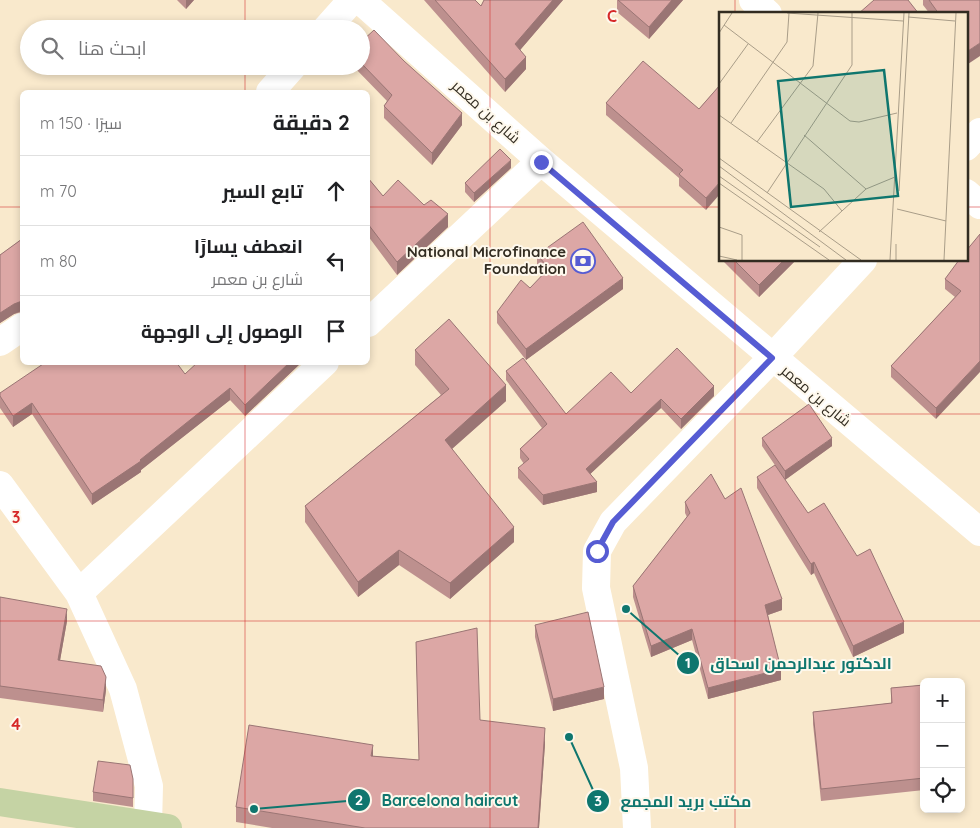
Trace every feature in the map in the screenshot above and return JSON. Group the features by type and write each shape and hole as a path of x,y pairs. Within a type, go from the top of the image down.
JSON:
{"main road":[{"path":"0,802 158,827"}],"street":[{"path":"334,20 352,0"},
{"name":"شارع بن معمر","path":"360,0 541,162 980,532"},
{"path":"753,0 766,12"},
{"path":"272,90 285,75"},
{"path":"968,146 980,132"},
{"path":"370,321 541,162"},
{"path":"968,195 980,205"},
{"path":"637,828 634,768 596,588 597,551 613,522 772,358 862,261"},
{"path":"0,342 20,328"},
{"path":"78,593 322,365"},
{"path":"0,485 78,593 123,689 158,827"}],"building":[{"path":"435,0 475,0 481,6 484,0 553,0 515,44 526,57 505,79"},
{"path":"618,0 672,0 649,27"},
{"path":"874,0 908,0 917,12 860,12"},
{"path":"929,0 980,0 980,43 968,51 968,12 938,12"},
{"path":"374,30 404,61 462,113 432,153 384,106 392,95 370,72 370,34"},
{"path":"643,61 699,109 719,86 719,183 706,198 679,174 683,170 606,103"},
{"path":"500,149 511,160 474,193 465,183"},
{"path":"370,180 383,196 398,180 424,205 431,200 448,214 397,262 370,227"},
{"path":"583,222 623,278 526,349 497,312 521,280 530,288 549,268 537,255"},
{"path":"980,234 980,361 936,408 891,366 961,291 945,279 958,261 968,261 968,249"},
{"path":"20,240 20,302 0,313 0,255"},
{"path":"735,261 783,261 759,285"},
{"path":"449,319 506,385 445,440 514,527 450,583 399,550 358,582 305,506 449,389 415,350"},
{"path":"677,348 714,386 681,419 661,399 586,469 597,482 543,495 518,468 529,459 520,449 547,424 506,371 523,358 566,414 611,372 631,393"},
{"path":"42,365 178,365 185,374 195,365 287,365 245,405 230,388 141,461 92,494 32,403 13,416 0,393"},
{"path":"809,404 832,438 785,471 762,438"},
{"path":"775,465 808,513 824,503 857,556 870,549 904,622 853,646 814,562 811,564 757,477"},
{"path":"711,474 725,499 741,488 782,599 765,605 781,669 708,688 692,629 651,646 633,586 690,513 685,502"},
{"path":"0,597 67,609 58,660 101,666 106,677 103,700 0,686"},
{"path":"588,612 604,687 553,699 535,625"},
{"path":"477,628 480,720 545,728 538,828 365,828 236,807 249,725 373,745 371,756 419,760 416,642"},
{"path":"920,685 920,778 821,789 813,712 892,703 891,688"},
{"path":"98,761 130,765 133,779 133,798 93,792"}],"place":[{"name":"National Microfinance Foundation","path":"583,261"},
{"name":"الدكتور عبدالرحمن اسحاق","path":"626,609"},
{"name":"مكتب بريد المجمع","path":"569,737"},
{"name":"Barcelona haircut","path":"254,809"}],"route":[{"path":"541,162 772,358 613,522 597,551"}]}
